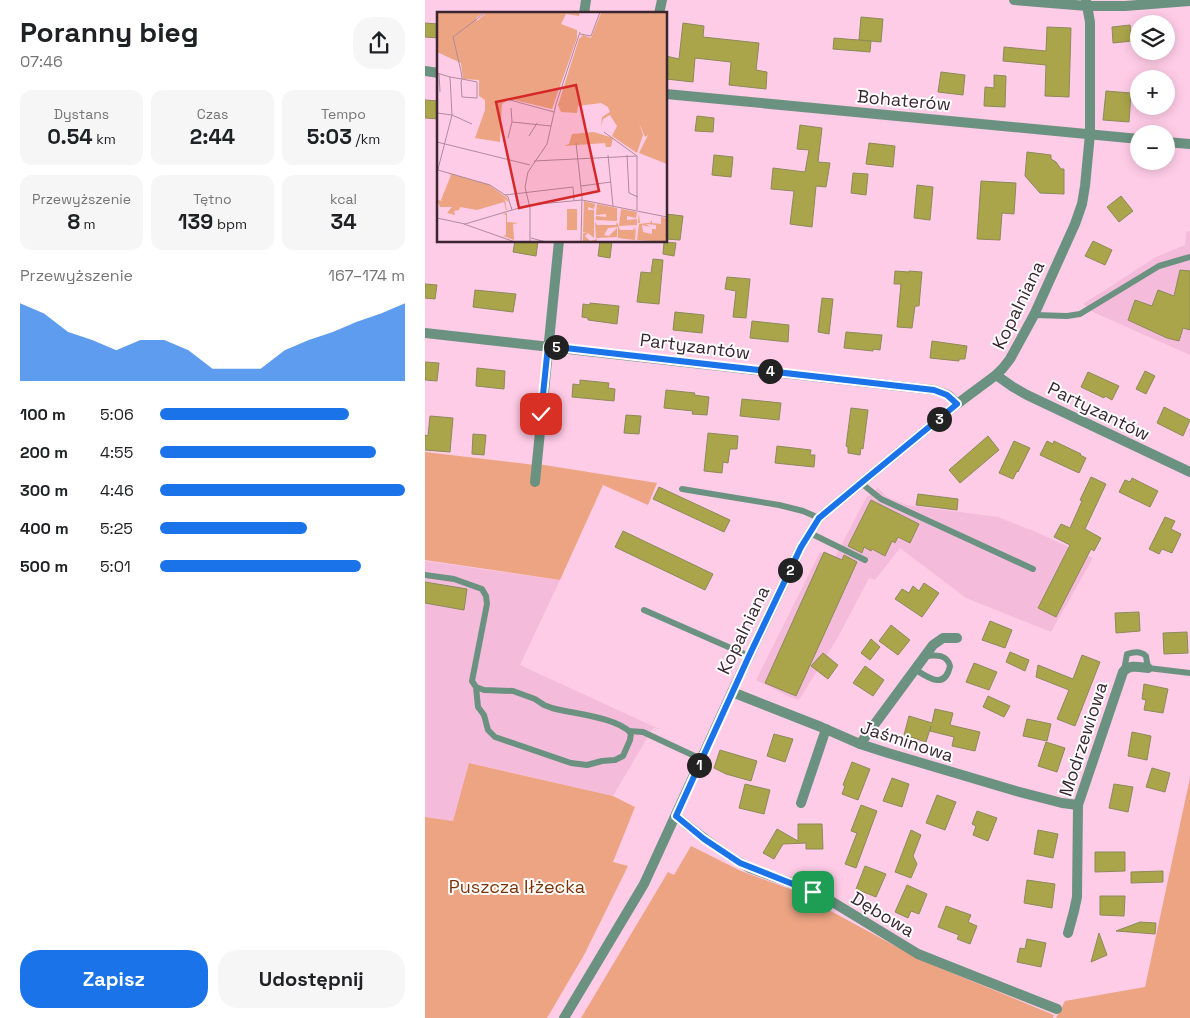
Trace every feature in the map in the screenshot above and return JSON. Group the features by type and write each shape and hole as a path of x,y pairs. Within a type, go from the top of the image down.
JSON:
{"street":[{"path":"1014,0 1125,6 1190,1"},
{"name":"Kopalniana","path":"564,1018 644,884 731,692 801,547 819,518 957,404 996,375 1010,359 1034,315 1075,224 1082,204 1090,134 1090,22 1087,3"},
{"name":"Bohaterów","path":"667,94 1130,138"},
{"path":"1175,143 1190,144"},
{"path":"535,482 559,242"},
{"name":"Partyzantów","path":"425,333 934,390 947,395 957,404"},
{"name":"Partyzantów","path":"996,375 1027,395 1190,472"},
{"path":"861,744 917,670 933,645 940,640 957,638"},
{"name":"Modrzewiowa","path":"1068,933 1077,897 1078,805 1119,680 1124,670 1132,667 1149,668"},
{"name":"Jaśminowa","path":"731,692 887,753 1016,791 1062,803 1078,805"},
{"path":"801,803 826,729"},
{"name":"Dębowa","path":"676,816 704,839 740,863 826,898 918,954 1057,1009"}],"lane":[{"path":"1034,315 1067,316 1080,314 1159,266 1190,257"},
{"path":"861,483 881,500 1033,568"},
{"path":"681,489 779,505 803,511 819,518"},
{"path":"810,533 865,560"},
{"path":"425,575 455,579 471,584 482,589 487,596 472,681 476,687 478,707 484,715 488,730 495,737 571,763 587,764 615,760 623,756 630,740 631,733 629,731"},
{"path":"644,610 749,656"},
{"path":"917,670 936,680 948,676 950,665 947,659 937,655 926,656"},
{"path":"1149,668 1190,673"},
{"path":"476,687 484,690 513,691 552,708 606,720 629,731 643,732 701,759"}],"shaded area":[{"path":"1190,231 1190,355 1095,313 1083,304 1156,257 1185,245 1186,232"},
{"path":"878,488 887,497 907,505 998,517 1093,558 1051,632 966,598 900,548 875,580 869,578 838,637 799,700 756,680 820,552 834,559 866,498"},
{"path":"425,561 560,580 520,665 659,729 653,728 613,796 470,763 453,821 425,817"}],"green space":[{"path":"425,452 538,464 657,483 648,505 603,485 560,580 425,560"},
{"name":"Puszcza Iłżecka","path":"469,763 613,796 635,807 613,862 628,866 584,955 547,1018 425,1018 425,817 453,821"},
{"path":"1190,778 1190,1018 1056,1018 1065,1001 1145,987"},
{"path":"691,846 741,871 790,889 921,960 1054,1015 1053,1018 581,1018 668,872 674,875"}],"building":[{"path":"861,17 883,19 881,42 859,40"},
{"path":"425,23 437,24 437,38 425,37"},
{"path":"683,23 704,26 703,37 759,43 756,70 767,72 766,89 729,85 731,62 695,58 693,82 667,79 667,56 679,59"},
{"path":"1130,25 1130,41 1113,43 1112,27"},
{"path":"1047,27 1071,28 1069,97 1045,96 1046,65 1003,61 1004,47 1046,51"},
{"path":"834,38 871,41 870,52 833,49"},
{"path":"941,72 965,75 963,95 938,92"},
{"path":"994,75 1006,76 1005,107 984,106 985,87 994,88"},
{"path":"1106,91 1130,93 1129,122 1103,120"},
{"path":"425,100 437,101 437,119 425,118"},
{"path":"697,116 714,118 713,132 695,131"},
{"path":"800,125 822,128 818,162 830,163 826,187 816,186 812,227 790,224 794,191 771,189 773,168 805,172 809,150 797,149"},
{"path":"869,143 895,146 893,167 866,164"},
{"path":"1027,152 1051,155 1051,159 1061,169 1064,169 1064,194 1040,193 1025,176"},
{"path":"714,155 733,157 731,177 712,175"},
{"path":"853,173 868,174 866,195 851,193"},
{"path":"981,181 1016,183 1014,214 1002,213 1000,240 977,239"},
{"path":"917,185 933,187 930,220 914,218"},
{"path":"1121,196 1133,211 1119,222 1107,207"},
{"path":"667,214 683,216 680,240 667,239"},
{"path":"1093,241 1112,250 1105,265 1085,256"},
{"path":"515,242 538,242 536,256 513,252"},
{"path":"600,242 612,242 610,258 598,256"},
{"path":"664,242 676,243 674,256 663,254"},
{"path":"653,259 663,260 659,304 637,302 641,272 651,273"},
{"path":"1180,270 1190,271 1190,330 1183,328 1179,341 1167,338 1128,320 1135,300 1152,306 1158,290 1174,296"},
{"path":"895,271 922,272 919,306 915,306 912,328 897,327 901,284 894,284"},
{"path":"727,277 750,279 746,318 733,317 736,291 725,289"},
{"path":"425,284 437,285 435,299 425,298"},
{"path":"475,290 516,294 513,312 473,307"},
{"path":"822,298 833,299 829,334 818,332"},
{"path":"590,303 619,306 617,324 588,320 588,318 582,317 583,304 590,305"},
{"path":"675,312 704,315 702,333 673,330"},
{"path":"752,321 789,325 788,342 750,338"},
{"path":"846,332 882,335 880,350 844,348"},
{"path":"932,341 967,346 965,359 959,359 959,361 930,358"},
{"path":"425,362 439,363 437,381 425,380"},
{"path":"477,368 505,371 504,389 476,386"},
{"path":"1145,371 1155,376 1146,394 1136,389"},
{"path":"1088,372 1119,386 1112,400 1081,387"},
{"path":"580,380 609,383 608,388 615,389 614,401 572,397 573,384 580,385"},
{"path":"666,390 695,393 694,395 709,397 707,415 692,414 693,411 664,408"},
{"path":"742,399 781,403 779,420 740,416"},
{"path":"1164,407 1190,420 1183,436 1157,423"},
{"path":"851,408 868,410 863,449 861,448 860,455 848,453 848,447 846,446"},
{"path":"626,415 641,416 639,434 624,433"},
{"path":"430,416 453,418 450,452 425,450 425,435 428,436"},
{"path":"708,433 738,436 737,449 730,449 728,463 723,462 722,473 704,471"},
{"path":"473,434 486,435 484,455 472,454"},
{"path":"988,436 999,450 960,483 949,470"},
{"path":"1014,441 1030,448 1013,479 999,473"},
{"path":"1047,441 1053,444 1054,441 1086,458 1079,473 1040,455"},
{"path":"777,446 811,450 810,455 815,455 814,467 775,463"},
{"path":"1091,477 1106,484 1085,529 1101,538 1094,551 1091,549 1056,617 1038,608 1070,545 1054,537 1061,524 1070,528"},
{"path":"1132,478 1158,491 1150,507 1119,492 1125,480 1130,482"},
{"path":"659,487 730,520 724,532 653,499"},
{"path":"918,494 958,499 957,510 916,505"},
{"path":"871,500 919,524 910,543 898,537 895,543 892,541 885,556 872,549 871,551 864,547 862,553 848,546"},
{"path":"1165,517 1175,521 1171,529 1181,534 1172,553 1162,549 1159,554 1149,549"},
{"path":"623,531 713,574 705,590 615,547"},
{"path":"824,552 842,560 844,555 857,562 796,696 765,683"},
{"path":"425,582 467,589 464,610 425,603"},
{"path":"924,583 939,593 922,617 895,599 902,589 909,593 913,586 919,591"},
{"path":"1139,612 1140,631 1116,633 1115,613"},
{"path":"990,621 1012,630 1005,648 982,640"},
{"path":"891,625 910,640 898,655 879,641"},
{"path":"1187,632 1188,653 1164,654 1163,633"},
{"path":"871,639 880,647 870,660 861,653"},
{"path":"1010,652 1029,660 1025,671 1006,662"},
{"path":"823,653 838,665 828,679 811,666"},
{"path":"1082,655 1100,662 1075,726 1057,719 1069,690 1036,677 1038,665 1073,679"},
{"path":"974,663 997,672 989,690 966,682"},
{"path":"865,666 884,680 873,696 853,683"},
{"path":"1144,684 1168,689 1163,713 1144,710 1146,700 1142,699"},
{"path":"988,696 1010,706 1004,717 983,707"},
{"path":"935,709 953,713 950,725 980,732 975,751 952,746 954,737 930,731 931,726 926,742 904,735 909,716 932,723"},
{"path":"1027,719 1051,724 1047,741 1023,736"},
{"path":"1132,732 1151,736 1147,760 1128,756"},
{"path":"774,734 793,739 785,762 767,756"},
{"path":"1046,742 1065,748 1057,772 1038,766"},
{"path":"720,750 757,761 751,781 726,774 714,768"},
{"path":"852,762 870,769 858,800 842,794 845,786 843,785"},
{"path":"1152,768 1170,773 1165,792 1146,787"},
{"path":"892,778 909,784 902,807 883,801"},
{"path":"745,784 770,790 764,814 739,808"},
{"path":"1114,784 1133,787 1128,812 1109,808"},
{"path":"937,795 956,802 945,830 926,823"},
{"path":"861,805 877,811 856,868 845,864 857,833 851,831"},
{"path":"977,811 997,818 988,841 973,835 976,826 972,824"},
{"path":"798,824 822,824 823,849 806,849 806,843 783,844 774,859 763,853 777,829 798,841"},
{"path":"911,830 921,835 913,856 917,864 911,878 895,872"},
{"path":"1038,830 1058,834 1053,858 1034,854"},
{"path":"1095,852 1125,852 1125,871 1095,872"},
{"path":"865,866 886,874 876,897 856,889"},
{"path":"1163,871 1163,882 1131,883 1131,872"},
{"path":"1027,880 1055,884 1052,908 1024,903"},
{"path":"907,885 927,894 919,914 911,911 908,918 895,912"},
{"path":"1100,896 1125,896 1124,916 1100,915"},
{"path":"946,906 971,915 968,922 977,926 970,944 957,939 959,935 938,927"},
{"path":"1140,922 1156,923 1155,934 1116,931"},
{"path":"1099,933 1107,955 1091,962"},
{"path":"1027,939 1046,943 1041,967 1017,962 1020,948 1025,949"}],"route":[{"path":"541,414 548,346 934,390 947,395 957,404 819,518 801,547 731,692 676,816 704,839 749,868 813,892"}]}
